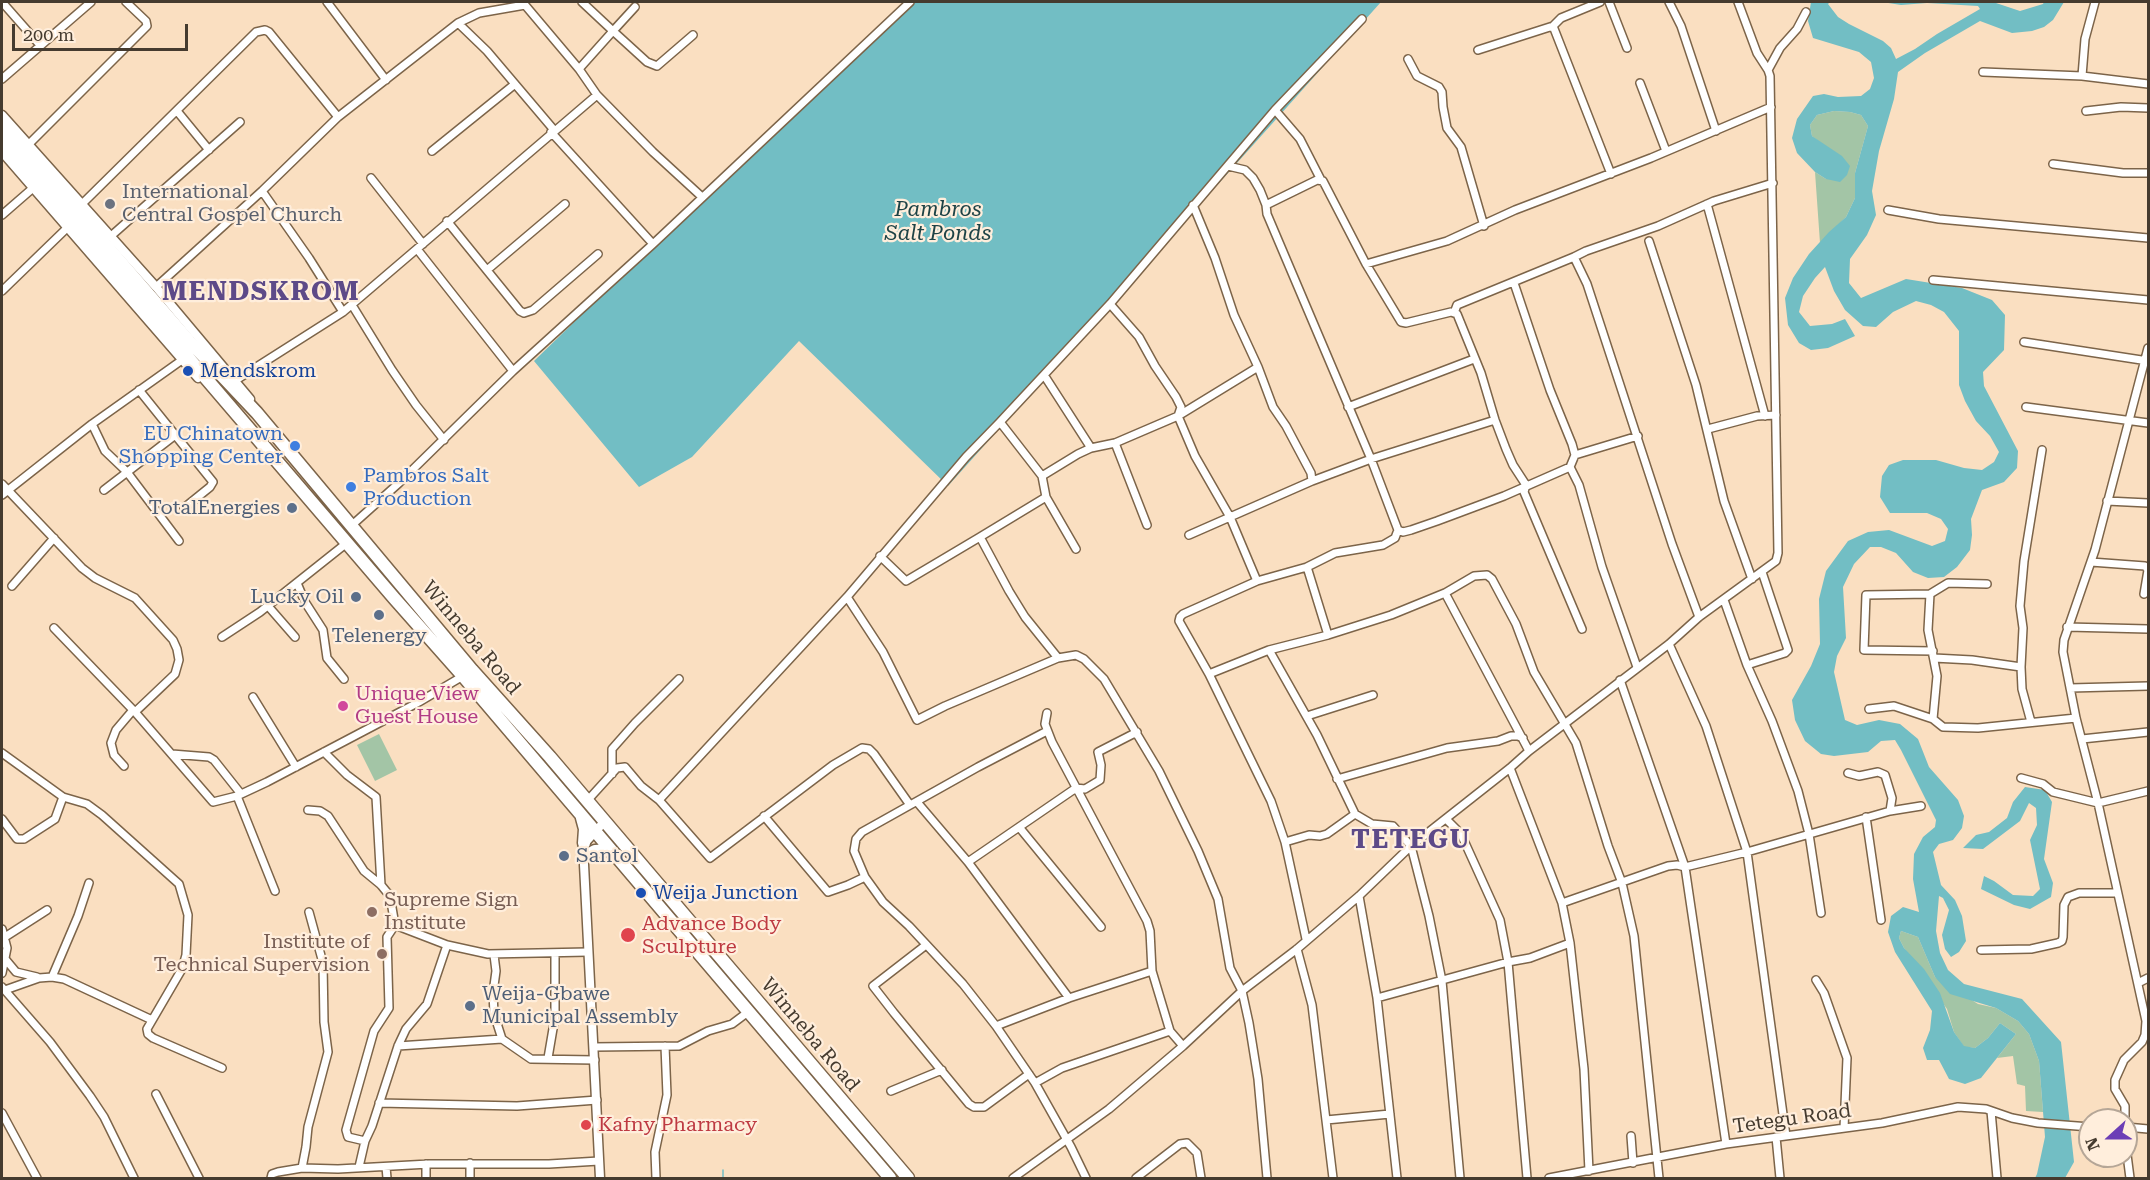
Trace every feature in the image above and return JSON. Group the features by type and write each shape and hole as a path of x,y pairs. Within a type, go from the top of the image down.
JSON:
{"highway":[{"name":"Winneba Road","path":"2,125 189,341 257,413 587,801 603,830 610,850 890,1179"},
{"name":"Winneba Road","path":"2,140 581,814 603,830 740,982 908,1179"},
{"path":"394,598 401,593 402,586"},
{"path":"581,814 585,829 584,843"},
{"path":"584,858 595,851 610,850"},
{"path":"730,991 740,982"}],"street":[{"path":"2,2 39,44"},
{"path":"2,79 39,44 91,2"},
{"path":"29,144 147,26 146,21 126,2"},
{"path":"327,2 386,80"},
{"path":"582,2 647,62 657,66 693,35"},
{"path":"351,526 444,440 513,371 653,244 910,2"},
{"path":"1478,50 1553,26 1561,18 1600,2"},
{"path":"1609,2 1627,48"},
{"path":"1669,2 1681,26 1716,131"},
{"path":"1013,1179 1109,1108 1184,1046 1242,991 1297,949 1359,896 1411,846 1563,724 1669,644 1699,617 1776,561 1778,553 1771,108 1768,70 1757,53 1738,2"},
{"path":"2082,76 2085,39 2095,2"},
{"path":"156,287 262,191 338,117 458,23 479,13 521,5 531,4 597,95 653,152 702,197"},
{"path":"579,69 635,7"},
{"path":"1768,70 1780,48 1801,22 1806,12"},
{"path":"659,800 847,597 966,457 1110,304 1275,110 1362,19"},
{"path":"458,23 487,51 553,131 653,244"},
{"path":"1553,26 1611,174"},
{"path":"82,204 256,32 265,30 338,117"},
{"path":"1408,59 1417,76 1439,87 1442,92 1447,128 1461,147 1484,226"},
{"path":"1983,72 2082,76 2148,84"},
{"path":"1640,83 1666,151"},
{"path":"432,151 515,84"},
{"path":"236,380 352,305 597,95"},
{"path":"2086,111 2121,107 2148,108"},
{"path":"1366,264 1447,241 1526,206 1611,174 1771,108"},
{"path":"1275,110 1300,139 1366,264 1401,322 1406,323 1445,313 1454,313 1459,318 1488,394 1495,420 1513,465 1526,485 1524,492 1582,630"},
{"path":"177,111 209,150"},
{"path":"2,115 236,380 257,413"},
{"path":"111,236 240,122"},
{"path":"2,152 182,360 227,410 248,426"},
{"path":"2053,164 2123,173 2148,173"},
{"path":"1228,166 1245,170 1253,178 1266,205 1267,214 1371,459 1398,530 1395,538 1383,545 1335,553 1307,567 1257,581 1180,617 1180,625 1209,674 1261,778 1285,842 1306,939"},
{"path":"370,178 513,371"},
{"path":"1266,205 1321,180"},
{"path":"1454,313 1457,306 1485,292 1514,283 1586,251 1658,226 1707,204 1773,183"},
{"path":"2,215 33,188"},
{"path":"262,191 343,312"},
{"path":"487,270 565,204"},
{"path":"1707,204 1765,416"},
{"path":"1193,205 1215,258 1234,315 1273,407 1286,426 1311,473 1312,480"},
{"path":"1888,210 1939,219 2148,238"},
{"path":"447,222 524,313 533,310 598,254"},
{"path":"2,291 68,227"},
{"path":"1649,241 1668,294 1673,321 1683,346 1708,429 1724,501 1752,579"},
{"path":"1574,257 1587,284 1672,544 1699,617"},
{"path":"1933,280 2148,300"},
{"path":"1398,530 1411,530 1504,496 1570,466 1575,455 1550,390 1514,283"},
{"path":"1110,304 1139,337 1176,397 1181,407 1178,416 1195,456 1230,517 1257,581"},
{"path":"352,305 398,379 444,440"},
{"path":"2024,342 2147,361"},
{"path":"2125,1108 2115,1089 2115,1080 2124,1060 2142,1042 2146,1021 2076,718 2064,652 2064,640 2091,562 2147,361 2148,348"},
{"path":"1348,407 1474,359"},
{"path":"4,493 92,424 182,360"},
{"path":"1042,476 1091,448 1115,443 1178,416 1258,368"},
{"path":"1044,375 1091,448"},
{"path":"139,390 213,483 184,508"},
{"path":"2026,408 2148,423"},
{"path":"1708,429 1746,418 1776,415"},
{"path":"1189,535 1312,480 1495,420"},
{"path":"1000,422 1042,476 1046,497 1076,549"},
{"path":"92,424 101,445 127,472 179,541"},
{"path":"104,490 174,435"},
{"path":"1575,455 1638,436"},
{"path":"1115,443 1147,525"},
{"path":"2031,722 2024,700 2021,667 2024,628 2020,610 2024,561 2042,450"},
{"path":"1570,466 1579,485 1602,567 1637,667"},
{"path":"2,484 4,493 54,538 82,568 95,578 135,598 166,631 177,650 179,660 175,674 120,724 111,743 114,755 124,766"},
{"path":"880,556 906,581 1046,497"},
{"path":"2107,501 2148,503"},
{"path":"981,537 1025,617 1058,658"},
{"path":"12,586 54,538"},
{"path":"222,638 268,606 348,542"},
{"path":"2091,562 2145,566 2148,570 2144,594"},
{"path":"1307,567 1328,635"},
{"path":"1747,665 1788,650 1762,572"},
{"path":"1209,674 1269,650 1328,635 1391,615 1445,593 1474,576 1487,575 1491,579 1516,624 1534,672 1576,743 1622,883 1634,936 1659,1179"},
{"path":"297,583 305,602 323,630 327,658 344,680"},
{"path":"1987,584 1948,584 1930,594 1866,595 1864,650 1933,654 2021,667"},
{"path":"1445,593 1529,751"},
{"path":"1930,594 1928,630 1937,676 1933,719"},
{"path":"847,597 883,652 917,720 1058,658 1076,655 1084,659 1104,679 1159,771 1198,850 1216,895 1230,968 1242,991 1257,1079 1267,1179"},
{"path":"1724,600 1747,665 1764,700 1790,771 1809,834 1821,913"},
{"path":"268,606 295,637"},
{"path":"2067,627 2148,628"},
{"path":"54,628 134,711 213,802 239,795 324,752 463,676"},
{"path":"1669,644 1706,726 1747,852 1786,1136"},
{"path":"1269,650 1307,716 1354,814 1372,824 1393,826 1411,846 1429,916 1442,981 1460,1179"},
{"path":"612,774 612,749 679,679"},
{"path":"1620,680 1685,867 1726,1144"},
{"path":"2070,688 2148,686"},
{"path":"1307,716 1373,695"},
{"path":"253,697 296,766"},
{"path":"1869,709 1894,706 1933,719 1943,727 1978,728 2076,718"},
{"path":"1047,713 1045,724 1047,731 1147,921 1150,931 1152,971 1170,1031 1184,1046"},
{"path":"1047,731 862,832 856,839 854,851 865,877 883,902 963,984 996,1026 1035,1083 1086,1179"},
{"path":"968,862 1076,788 1085,789 1100,780 1101,765 1098,752 1137,732"},
{"path":"2082,739 2148,732"},
{"path":"1337,779 1447,748 1498,741 1511,736 1523,738"},
{"path":"587,801 617,768 625,767 641,786 659,800 710,858 833,765 862,748 869,749 914,804 968,862 1069,998"},
{"path":"324,752 347,775 376,797 381,885"},
{"path":"2,753 63,796 87,804 102,815 179,884 188,915 186,955 182,969 147,1029 153,1038 222,1068"},
{"path":"171,754 209,757 214,760 239,795 275,891"},
{"path":"1510,768 1562,903 1570,943 1584,1069 1589,1171"},
{"path":"1848,773 1859,776 1878,772 1885,775 1892,798 1890,811"},
{"path":"2021,778 2043,784 2053,792 2097,803 2148,791"},
{"path":"2,819 17,839 24,839 55,819 63,796"},
{"path":"1562,903 1668,866 1685,867 1747,852 1866,817 1921,806"},
{"path":"308,810 320,811 328,816 364,871 381,885 392,902 395,925 387,937 389,1008 374,1031 346,1130 348,1137 365,1141"},
{"path":"1285,842 1309,835 1327,834 1354,814"},
{"path":"764,816 828,892 865,877"},
{"path":"1866,817 1881,920"},
{"path":"1446,819 1461,834 1500,920 1508,962 1527,1179"},
{"path":"1019,827 1101,927"},
{"path":"600,1179 584,843 603,830"},
{"path":"584,858 603,830"},
{"path":"52,977 78,916 89,883"},
{"path":"1981,950 2031,949 2058,943 2063,937 2064,905 2068,897 2079,893 2117,893"},
{"path":"1359,896 1377,998 1397,1179"},
{"path":"5,937 47,910"},
{"path":"302,1168 308,1126 328,1052 324,1022 323,963 309,912"},
{"path":"395,925 447,945 494,955 588,952"},
{"path":"2,929 8,948 2,973"},
{"path":"1377,998 1530,958 1570,943"},
{"path":"359,1167 365,1141 398,1046 406,1029 426,1005 447,945"},
{"path":"926,945 873,986 969,1104 979,1108 984,1107 1029,1074"},
{"path":"1297,949 1311,999 1333,1179"},
{"path":"548,1058 554,1025 555,953"},
{"path":"494,955 496,971 494,1014 502,1039 531,1059 595,1060"},
{"path":"6,960 16,972 39,978"},
{"path":"996,1026 1069,998 1152,971"},
{"path":"134,1179 104,1117 90,1096 50,1042 3,989 39,978 64,979 152,1020"},
{"path":"2138,983 2148,978"},
{"path":"1816,980 1824,993 1847,1058 1844,1128"},
{"path":"594,1047 683,1044 708,1031 732,1024 748,1012"},
{"path":"1035,1083 1062,1068 1170,1031"},
{"path":"398,1046 502,1039"},
{"path":"657,1179 655,1152 667,1095 665,1046"},
{"path":"891,1091 942,1070"},
{"path":"156,1094 199,1179"},
{"path":"379,1103 517,1106 597,1100"},
{"name":"Tetegu Road","path":"1550,1179 1578,1176 1589,1171 1726,1144 1892,1121 1958,1107 1991,1110 2038,1123 2078,1126"},
{"path":"1991,1110 1997,1179"},
{"path":"2,1113 37,1179"},
{"path":"1326,1120 1390,1114"},
{"path":"1631,1136 1633,1163"},
{"path":"1776,1137 1780,1179"},
{"path":"1136,1179 1180,1144 1187,1143 1197,1153 1201,1179"},
{"path":"271,1179 272,1174 302,1168 338,1170 426,1164 549,1164 599,1161"},
{"path":"470,1163 470,1179"},
{"path":"426,1164 426,1179"},
{"path":"386,1167 387,1179"},
{"path":"338,1170 338,1179"}],"green space":[{"path":"1834,111 1861,115 1868,126 1855,173 1855,198 1846,217 1820,243 1815,172 1826,179 1824,146 1812,136 1810,125 1817,115"},
{"path":"379,734 397,770 375,781 357,745"},
{"path":"1901,931 1918,937 1935,977 1978,1004 1996,1008 2018,1021 2029,1034 2039,1061 2043,1112 2026,1111 2025,1086 2017,1084 2013,1056 1997,1058 2016,1034 2000,1023 1988,1038 1975,1048 1964,1047 1954,1032 1947,1009 1904,948 1899,938"}],"water":[{"name":"Pambros Salt Ponds","path":"904,2 1381,2 948,486 799,341 692,457 639,487 534,361"},
{"path":"1811,2 1830,2 1828,4 1838,17 1883,41 1891,48 1896,59 1980,9 1978,6 1927,3 1901,5 1882,2 1993,2 2020,11 2044,2 2064,2 2053,20 2044,27 2012,33 1980,21 1925,53 1898,72 1894,99 1879,151 1872,191 1876,215 1867,235 1850,259 1849,283 1861,298 1906,279 1962,288 1992,300 2005,315 2004,350 1983,372 1984,386 2018,451 2017,468 2004,482 1982,490 1971,519 1970,550 1957,567 1944,577 1928,578 1913,572 1896,553 1881,547 1870,547 1854,564 1843,587 1846,638 1837,656 1834,672 1845,720 1857,725 1879,720 1900,724 1918,739 1929,767 1958,800 1964,816 1962,828 1953,840 1939,844 1933,852 1941,885 1955,900 1962,916 1966,941 1959,952 1951,957 1945,949 1942,935 1949,910 1943,898 1939,896 1936,931 1940,953 1948,970 1964,984 2022,999 2061,1042 2074,1162 2065,1178 2035,1178 2045,1137 2039,1061 2029,1034 2018,1021 1996,1008 1950,994 1935,977 1918,937 1901,931 1899,938 1904,948 1924,969 1940,993 1954,1032 1964,1046 1975,1048 1988,1038 2000,1023 2016,1034 1981,1078 1965,1084 1949,1079 1939,1060 1927,1060 1923,1048 1930,1030 1932,1011 1895,952 1888,932 1891,916 1903,907 1919,912 1913,879 1914,854 1923,837 1935,827 1936,820 1901,750 1895,740 1881,741 1868,752 1834,756 1821,754 1805,741 1795,720 1792,700 1820,644 1819,599 1826,571 1848,541 1868,532 1889,530 1932,546 1945,541 1948,529 1941,519 1927,513 1890,513 1880,497 1882,476 1889,465 1903,460 1936,460 1964,468 1982,470 1994,462 1999,452 1990,436 1976,421 1965,401 1959,385 1959,331 1944,312 1916,301 1893,312 1876,327 1863,326 1845,310 1834,291 1825,267 1803,296 1799,312 1810,326 1832,324 1845,319 1855,336 1828,348 1811,350 1799,343 1788,325 1785,298 1793,278 1809,254 1846,217 1855,198 1855,173 1868,126 1861,115 1834,111 1817,115 1810,125 1812,136 1842,156 1850,166 1847,175 1840,182 1826,179 1815,172 1797,153 1792,138 1797,119 1813,96 1824,94 1838,97 1861,96 1870,89 1874,78 1871,62 1859,52 1813,38 1808,21"},
{"path":"2025,787 2045,790 2052,802 2044,859 2053,883 2051,897 2030,909 2014,905 1981,889 1984,876 2013,895 2033,896 2040,889 2030,840 2037,825 2036,808 2029,803 2020,821 1983,849 1963,848 1976,835 1989,832 2007,818 2013,802"}],"waterway":[{"path":"723,1170 723,1178"}],"place":[{"name":"International Central Gospel Church","path":"110,204"},
{"name":"Mendskrom","path":"188,371"},
{"name":"EU Chinatown Shopping Center","path":"295,446"},
{"name":"Pambros Salt Production","path":"351,487"},
{"name":"TotalEnergies","path":"292,508"},
{"name":"Lucky Oil","path":"356,597"},
{"name":"Telenergy","path":"379,615"},
{"name":"Unique View Guest House","path":"343,706"},
{"name":"Santol","path":"564,856"},
{"name":"Weija Junction","path":"641,893"},
{"name":"Supreme Sign Institute","path":"372,912"},
{"name":"Advance Body Sculpture","path":"628,935"},
{"name":"Institute of Technical Supervision","path":"382,954"},
{"name":"Weija-Gbawe Municipal Assembly","path":"470,1006"},
{"name":"Kafny Pharmacy","path":"586,1125"}],"district":[{"name":"MENDSKROM","path":"261,292"},
{"name":"TETEGU","path":"1411,840"}]}
